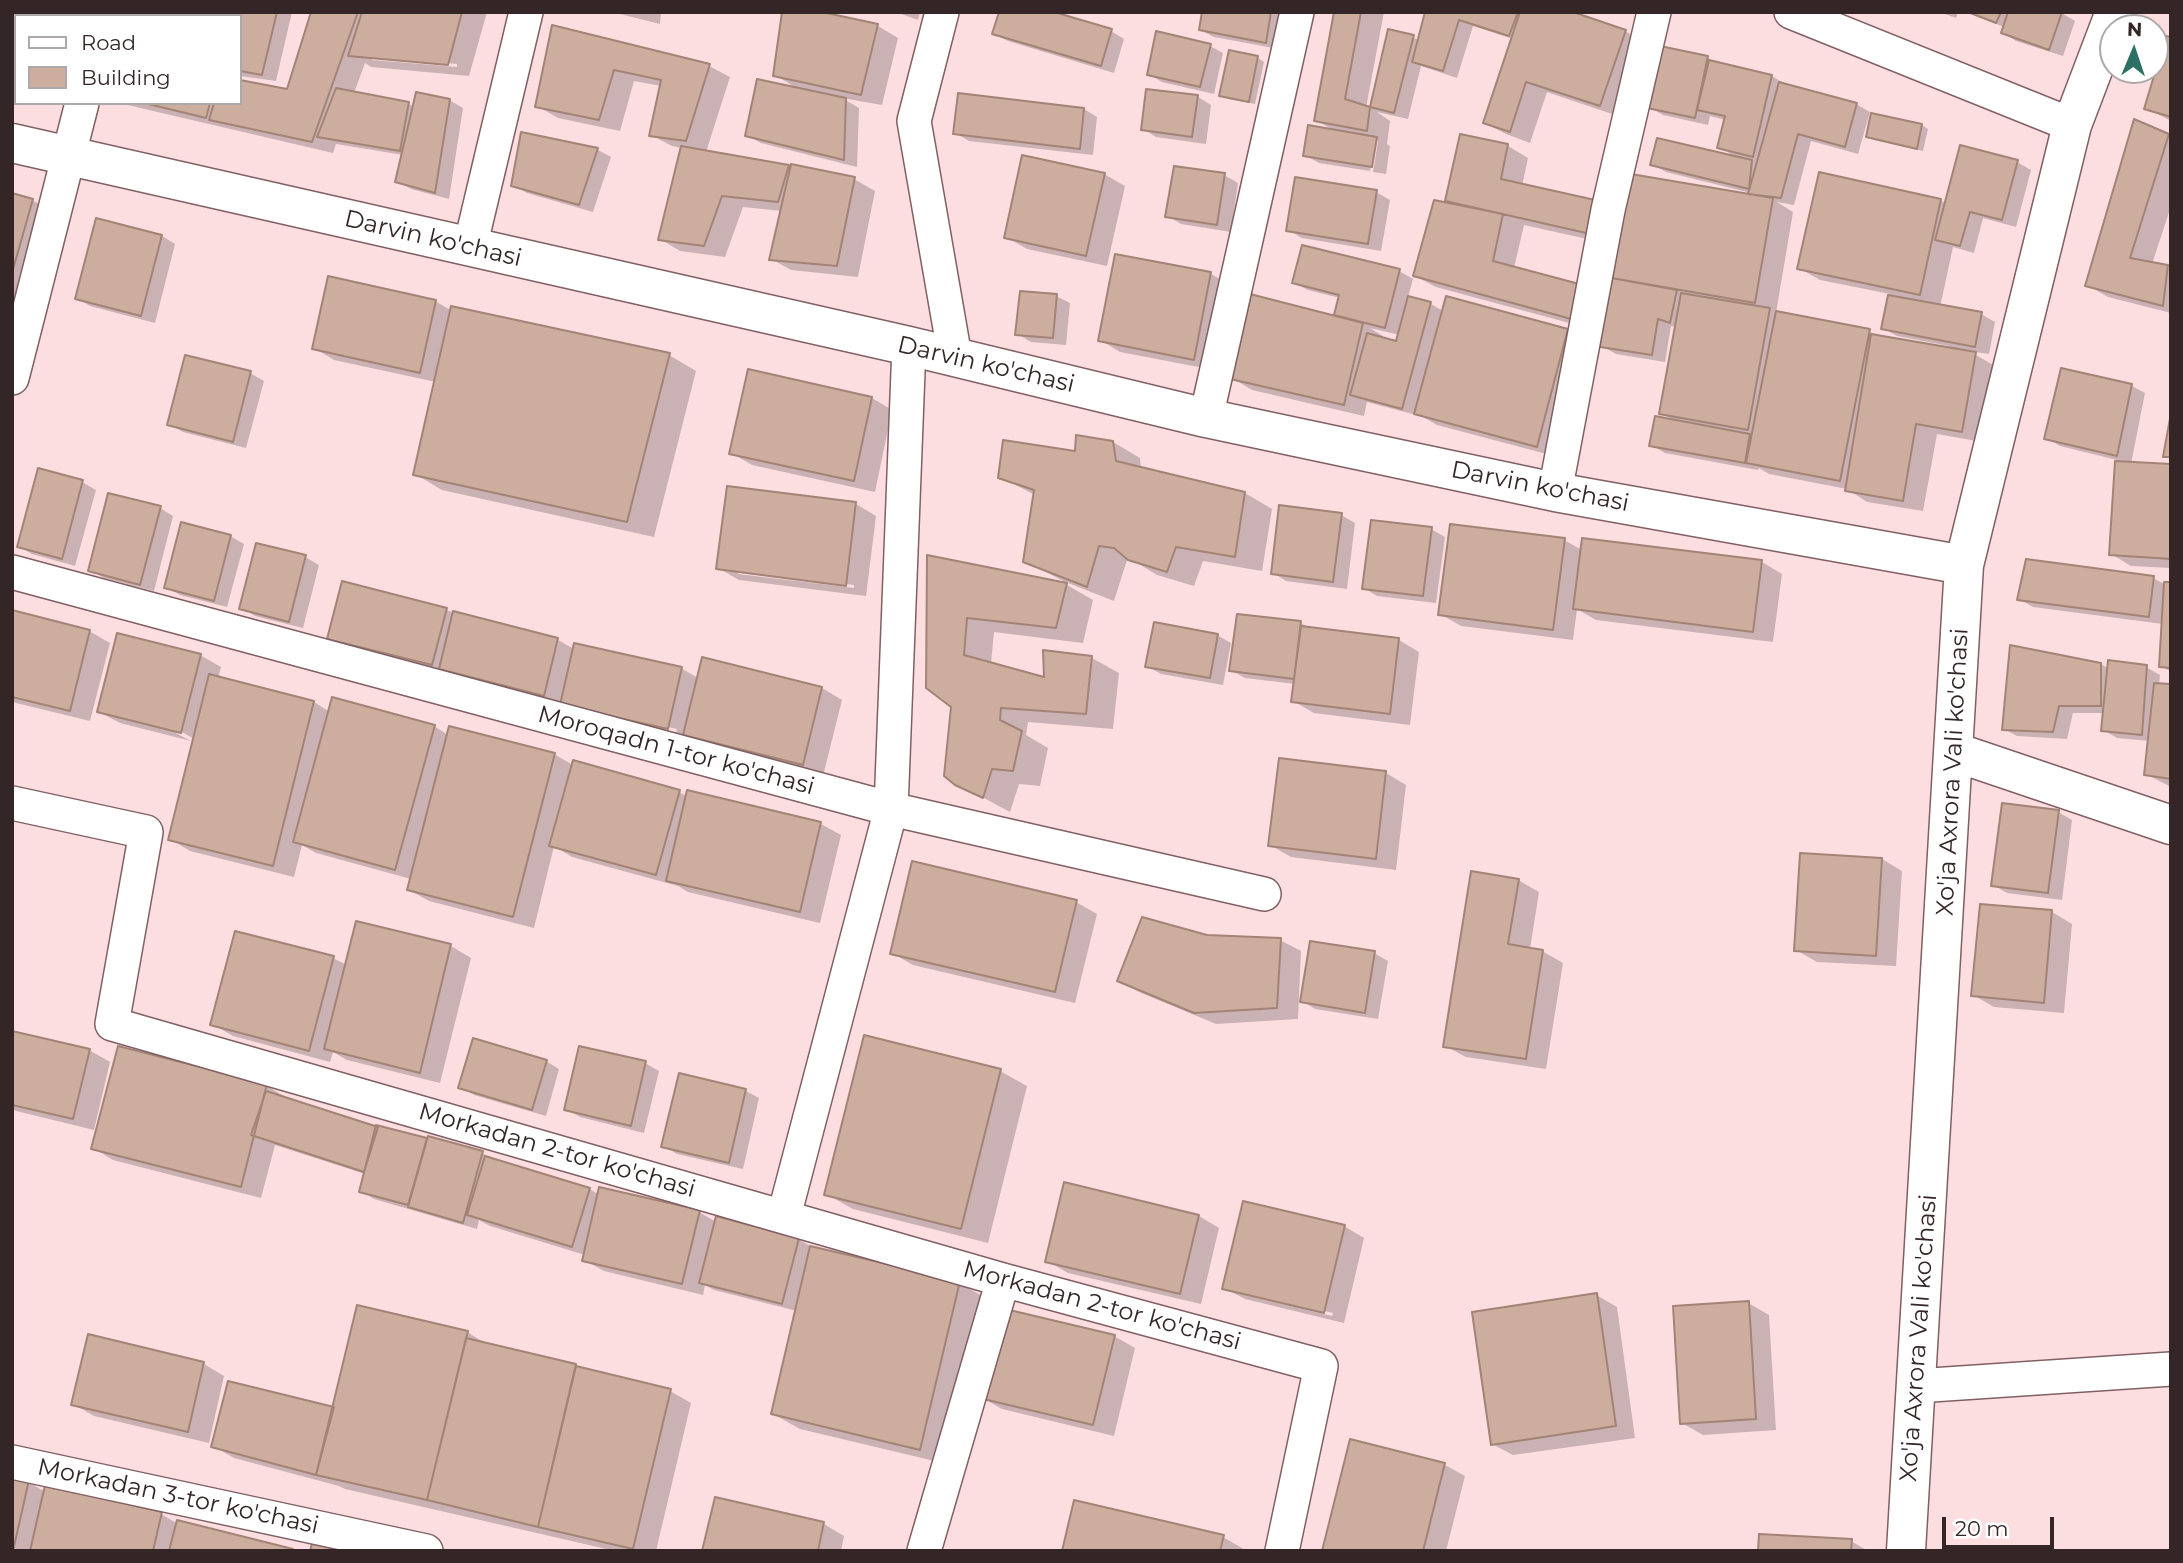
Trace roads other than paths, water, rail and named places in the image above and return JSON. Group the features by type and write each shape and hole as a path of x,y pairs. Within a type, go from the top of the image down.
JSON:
{"street":[{"path":"470,247 526,12"},
{"path":"942,12 914,121 955,357"},
{"path":"1206,418 1297,12"},
{"path":"1555,492 1608,210 1654,12"},
{"path":"1791,12 2072,125"},
{"name":"Xo'ja Axrora Vali ko'chasi","path":"1906,1551 1964,565 2072,125 2115,12"},
{"path":"12,378 82,105"},
{"name":"Darvin ko'chasi","path":"12,143 909,346 1206,418 1555,492 1964,565"},
{"path":"785,1216 891,809 909,346"},
{"name":"Morоqadn 1-tor ko'chasi","path":"12,572 891,809 1264,894"},
{"path":"1955,752 2171,825"},
{"name":"Morkadan 2-tor ko'chasi","path":"12,803 146,832 113,1024 1003,1280 1321,1366 1282,1551"},
{"path":"924,1551 1003,1280"},
{"path":"1916,1386 2171,1369"},
{"name":"Morkadan 3-tor ko'chasi","path":"12,1462 426,1551"}]}
